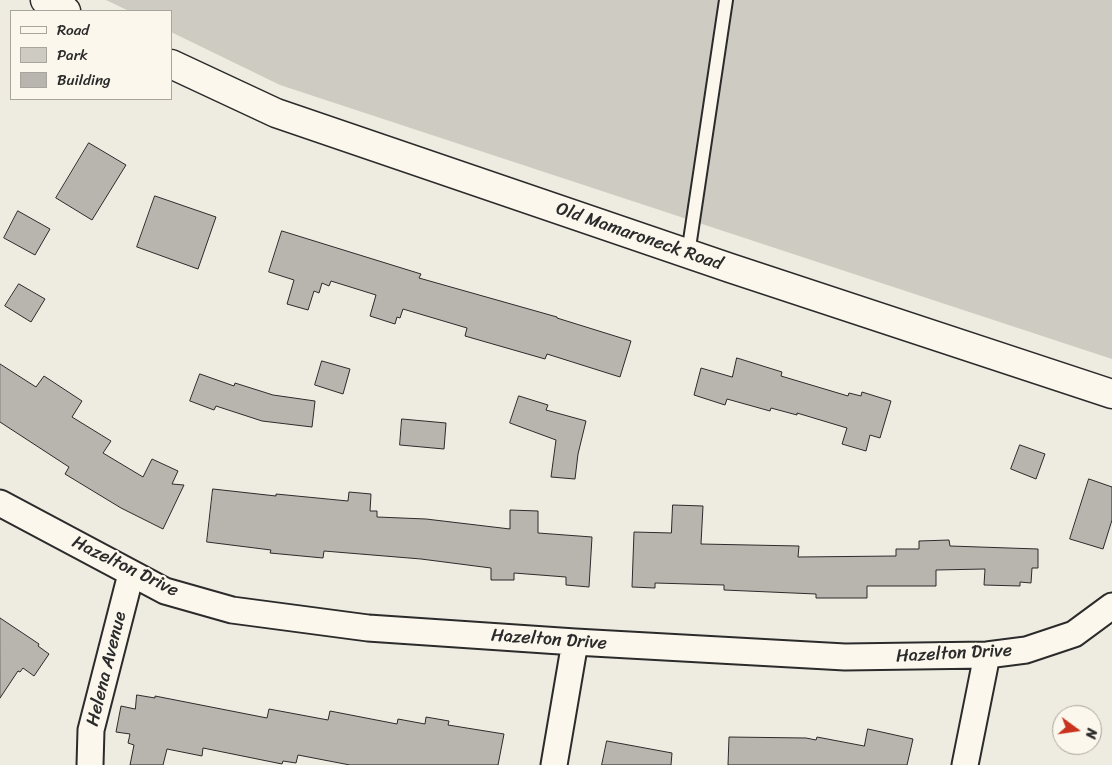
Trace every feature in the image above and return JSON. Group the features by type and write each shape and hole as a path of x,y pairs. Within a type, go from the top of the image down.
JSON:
{"main road":[{"path":"44,0 64,10"},
{"name":"Old Mamaroneck Road","path":"172,64 276,113 688,254 1112,394"}],"street":[{"name":"Hazelton Drive","path":"0,503 165,591 232,610 368,628 845,657 987,655 1026,650 1074,634 1112,606"},
{"name":"Helena Avenue","path":"90,765 92,730 131,574"},
{"path":"554,765 575,642"},
{"path":"965,765 987,655"}],"lane":[{"path":"688,254 726,0"}],"green space":[{"path":"106,0 1112,0 1112,359 280,85 172,32 172,10 127,10"}],"building":[{"path":"89,143 126,165 92,220 56,198"},
{"path":"155,196 216,217 198,269 137,247"},
{"path":"18,211 50,229 35,255 4,238"},
{"path":"282,231 421,274 419,278 557,317 631,341 620,377 547,354 545,359 465,336 467,328 403,309 400,318 397,317 395,324 370,316 376,295 331,281 329,286 322,283 319,293 314,291 308,310 287,304 294,280 269,272"},
{"path":"19,284 45,299 31,322 5,306"},
{"path":"737,358 782,372 781,376 848,396 849,393 861,396 862,392 891,401 880,438 870,435 866,451 842,444 847,428 797,413 797,415 771,408 770,411 727,399 725,405 694,395 701,368 732,377"},
{"path":"322,361 350,369 343,394 315,385"},
{"path":"0,364 36,387 44,376 82,401 72,417 111,441 103,453 143,477 152,459 178,471 172,484 184,485 163,529 121,508 65,474 69,467 0,422"},
{"path":"200,374 234,386 235,383 273,395 315,401 312,427 262,421 216,406 214,410 190,401"},
{"path":"519,396 548,405 546,410 586,421 578,454 575,479 551,477 556,440 510,423"},
{"path":"402,419 446,423 444,449 400,445"},
{"path":"1020,445 1045,454 1036,479 1011,469"},
{"path":"1089,479 1112,487 1112,520 1103,549 1070,539"},
{"path":"213,489 348,501 349,492 371,494 370,511 377,511 377,517 426,519 510,529 510,510 538,511 538,533 592,537 589,587 566,585 566,577 514,573 514,580 491,580 491,568 421,559 324,551 323,558 270,553 271,550 207,542"},
{"path":"673,505 703,506 701,544 799,546 798,557 896,556 896,549 919,549 919,541 949,540 950,546 1038,549 1038,568 1032,568 1031,583 1020,582 1020,586 984,585 985,569 936,570 936,586 867,586 867,598 816,598 816,594 724,590 724,585 655,583 655,588 632,587 634,532 671,533"},
{"path":"0,618 39,644 38,646 49,654 34,676 23,668 20,672 18,671 0,698"},
{"path":"137,695 155,698 155,696 267,718 269,709 328,720 330,711 397,724 398,719 425,724 426,717 449,721 448,725 504,734 498,765 350,765 298,755 296,763 283,761 282,764 203,748 202,756 167,749 163,765 130,765 134,745 128,743 130,734 116,732 121,706 135,709"},
{"path":"868,729 913,739 907,765 728,765 729,737 806,738 816,740 817,737 864,746"},
{"path":"607,741 672,753 671,765 602,765"}]}
